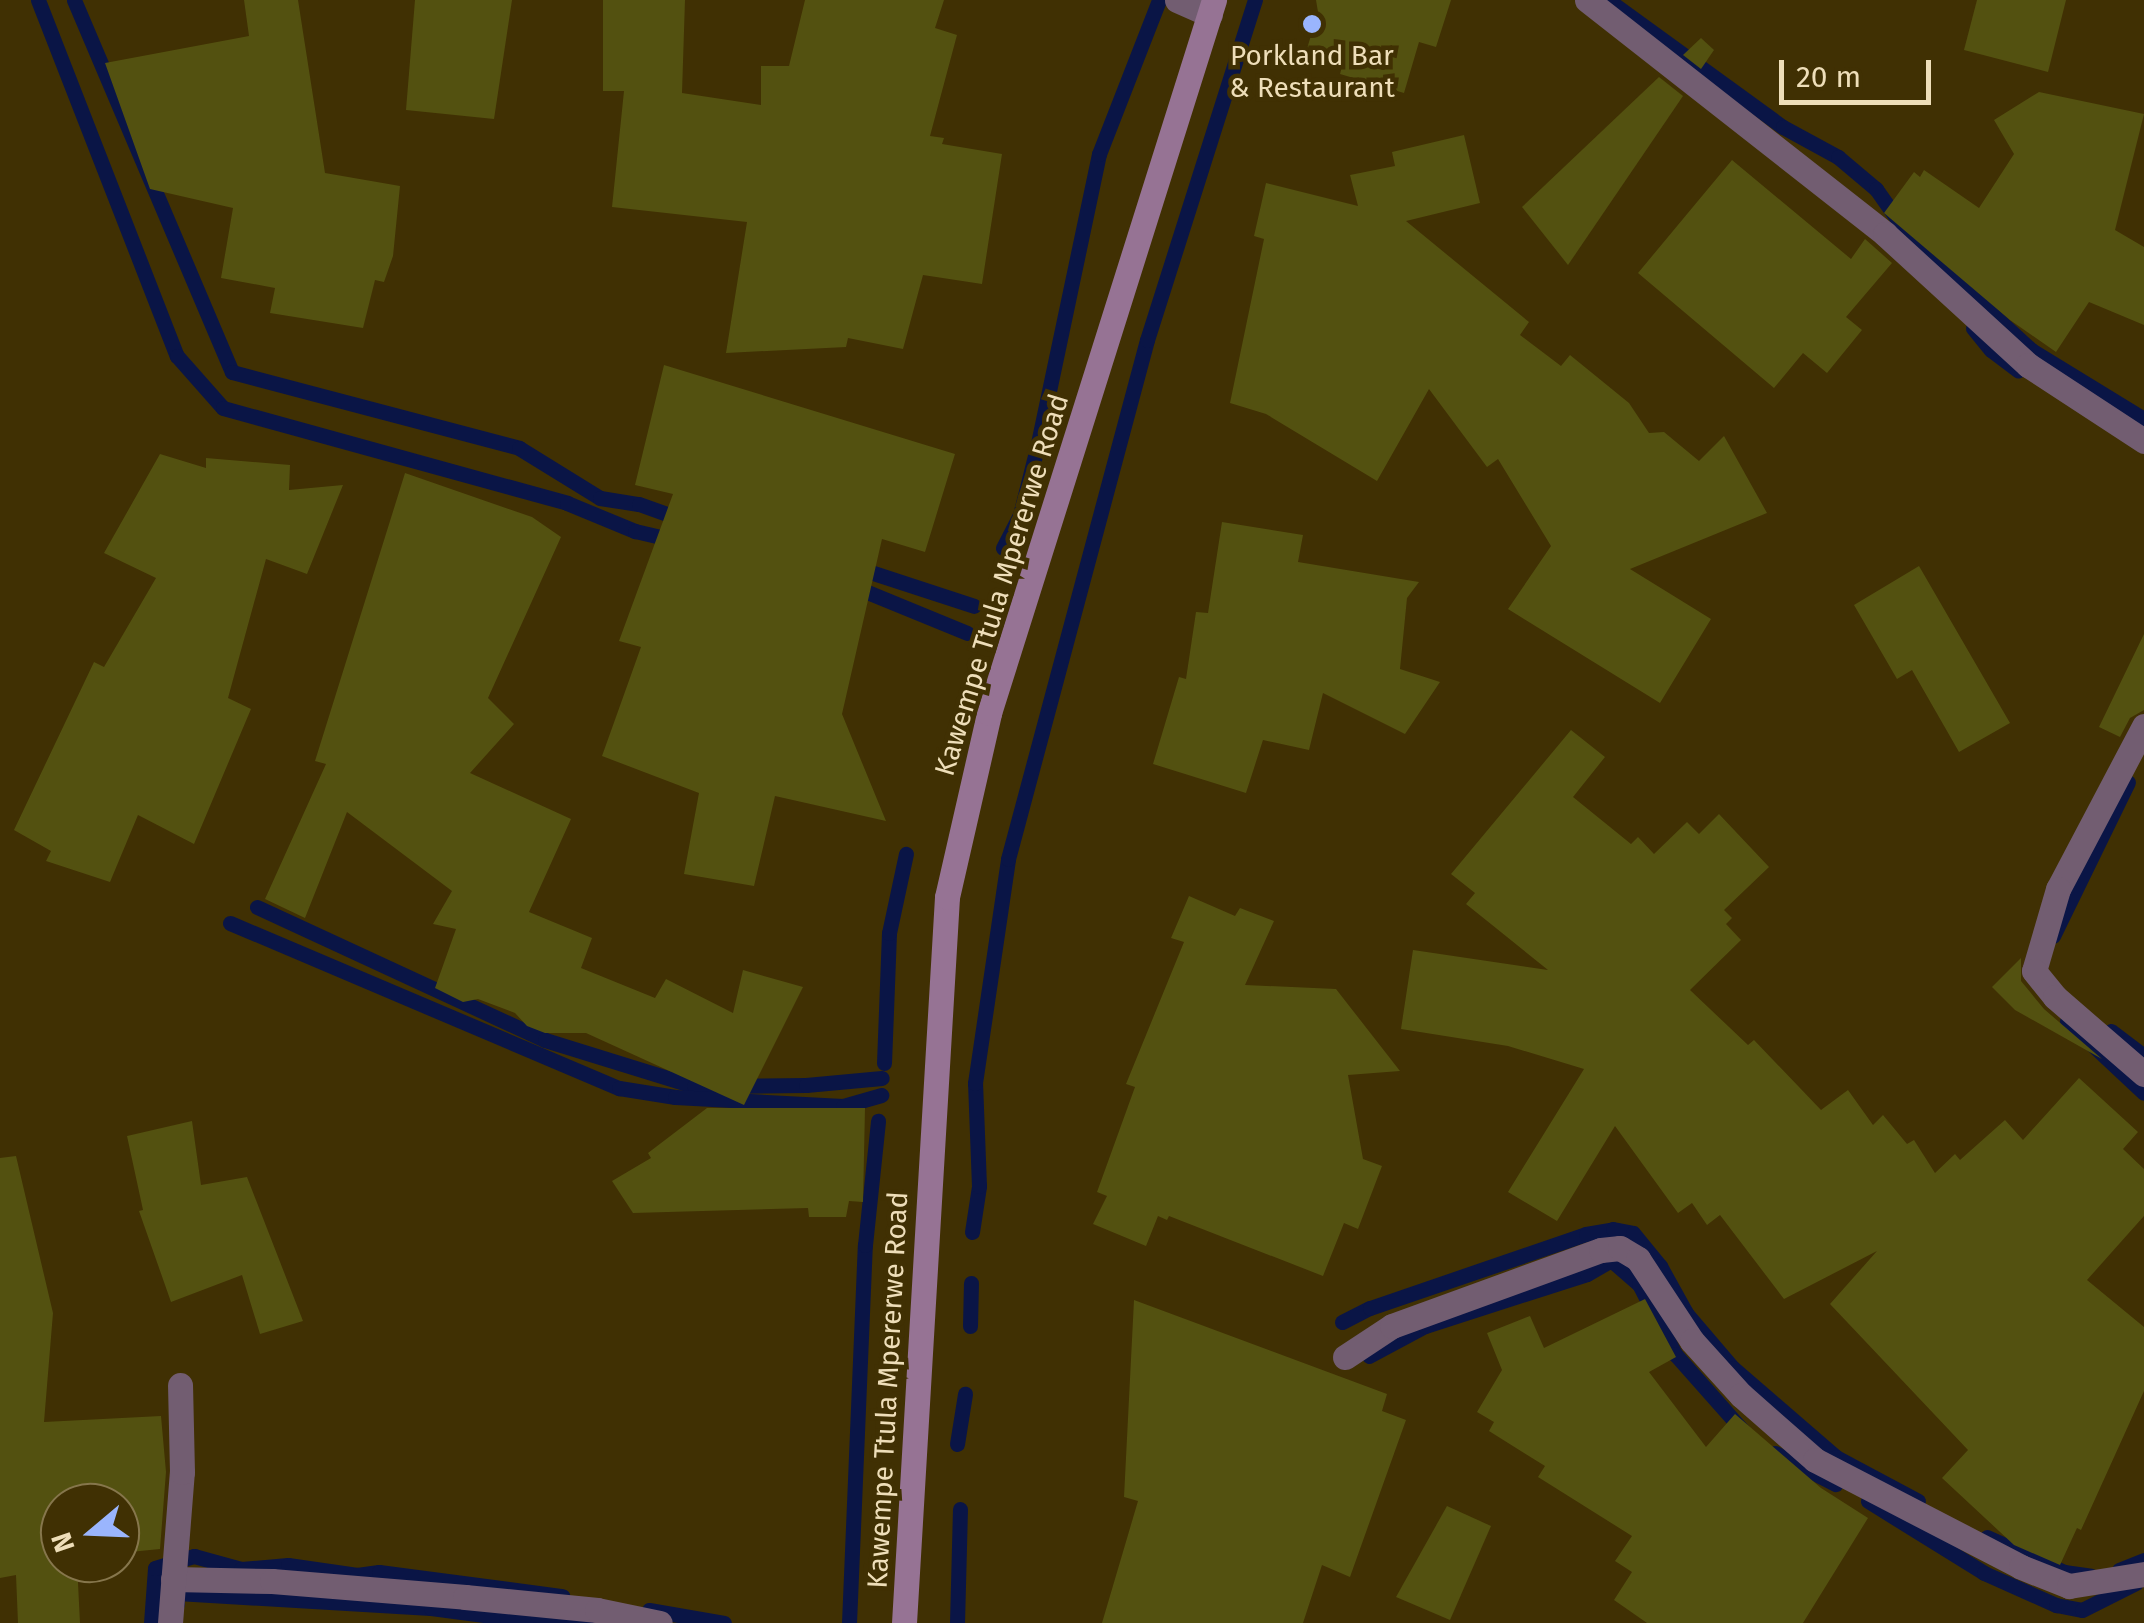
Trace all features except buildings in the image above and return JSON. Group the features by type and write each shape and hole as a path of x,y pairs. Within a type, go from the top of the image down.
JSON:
{"street":[{"path":"1177,0 1212,7"},
{"path":"1587,0 1885,234 2028,365 2144,441"},
{"name":"Kawempe Ttula Mpererwe Road","path":"904,1623 947,897 989,713 1212,7"},
{"path":"2144,726 2058,889 2034,971 2055,997 2144,1074"},
{"path":"1345,1357 1392,1326 1601,1250 1620,1248 1638,1258 1692,1341 1740,1395 1815,1460 2020,1567 2069,1586 2144,1574"},
{"path":"170,1623 182,1472 180,1385"},
{"path":"173,1580 272,1581 522,1602 598,1610 660,1623"}],"waterway":[{"path":"38,0 177,356 223,408 567,503 635,531 678,541"},
{"path":"74,0 232,372 519,448 600,498 639,504 681,519"},
{"path":"1003,548 1020,515 1037,448 1099,154 1159,0"},
{"path":"972,1232 979,1186 975,1083 1008,859 1147,340 1255,0"},
{"path":"1608,0 1783,127 1838,157 1876,189 1912,240 2031,350 2144,419"},
{"path":"1973,328 1991,350 2018,370"},
{"path":"858,568 974,606"},
{"path":"855,587 967,633"},
{"path":"2053,936 2128,782"},
{"path":"884,1063 889,933 906,854"},
{"path":"257,907 545,1040 694,1086 806,1085 882,1078"},
{"path":"230,923 619,1088 675,1097 843,1106 881,1095"},
{"path":"2067,1021 2144,1093"},
{"path":"2111,1031 2144,1056"},
{"path":"849,1623 865,1245 878,1121"},
{"path":"1342,1322 1370,1308 1586,1234 1613,1229 1633,1233 1660,1266 1686,1313 1733,1368 1836,1457 1918,1501"},
{"path":"1369,1356 1425,1326 1587,1274 1611,1260 1639,1284 1675,1354 1744,1432"},
{"path":"970,1326 971,1283"},
{"path":"957,1444 965,1394"},
{"path":"1775,1453 1835,1484"},
{"path":"1868,1501 1984,1573 2056,1605 2082,1610 2136,1583"},
{"path":"957,1623 960,1509"},
{"path":"1987,1537 2064,1572 2091,1576"},
{"path":"151,1623 155,1568 194,1556 241,1569 288,1565 357,1575 379,1572 562,1596"},
{"path":"2119,1570 2144,1560"},
{"path":"177,1604 177,1593 431,1608 506,1618 537,1615 587,1623"},
{"path":"649,1610 724,1623"}],"place":[{"name":"Porkland Bar & Restaurant","path":"1312,24"}]}
